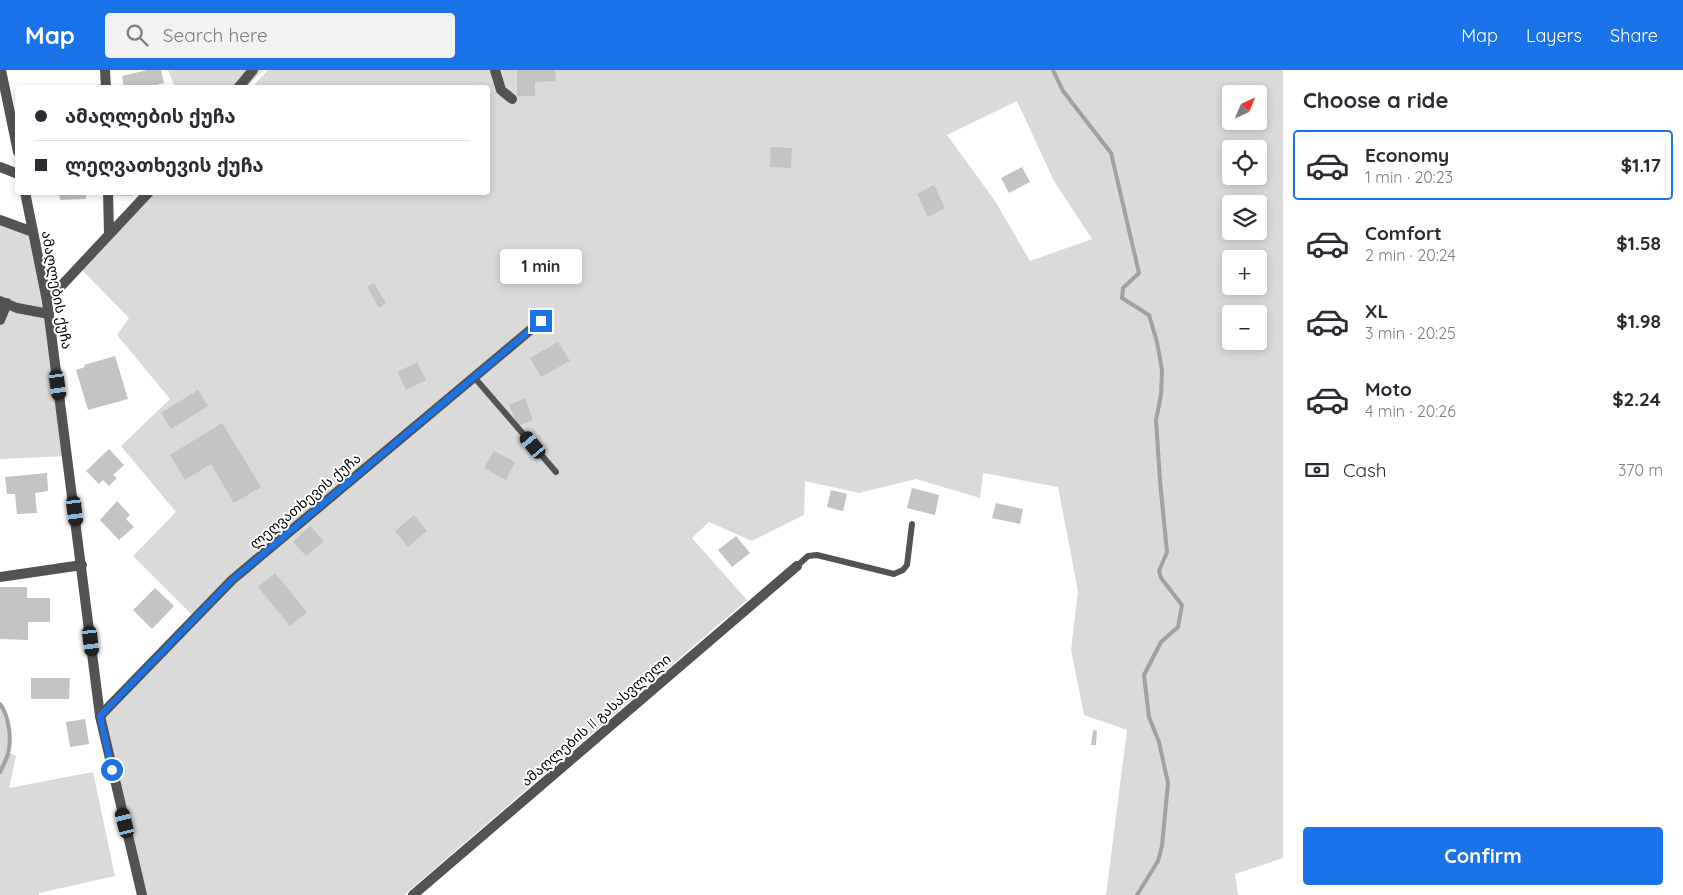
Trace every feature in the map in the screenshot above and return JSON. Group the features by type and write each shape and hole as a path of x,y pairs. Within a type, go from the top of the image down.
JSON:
{"street":[{"path":"0,70 15,138"},
{"path":"105,70 106,85"},
{"path":"240,85 253,70"},
{"path":"496,70 501,90 512,99"},
{"path":"0,167 15,173"},
{"name":"ამაღლების ქუჩა","path":"26,195 48,300 100,716 142,895"},
{"path":"108,195 109,234"},
{"path":"48,300 147,195"},
{"path":"0,220 33,232"},
{"path":"0,320 3,302 49,314"},
{"name":"ლეღვათხევის ქუჩა","path":"100,716 232,580 541,321"},
{"path":"0,577 82,566"},
{"name":"ამაღლების II გასასვლელი","path":"413,895 797,566"}],"lane":[{"path":"474,377 556,472"},
{"path":"797,566 808,556 818,554 894,574 903,570 907,565 912,524"}],"shaded area":[{"path":"168,70 263,70 249,85 174,85"},
{"path":"268,70 1283,70 1283,858 1235,874 1238,895 1106,895 1127,730 1084,715 1071,650 1078,591 1058,487 983,473 980,498 916,479 859,493 805,481 804,515 752,541 709,522 692,538 747,600 404,895 142,895 100,716 195,618 133,556 176,512 121,446 170,399 117,335 129,318 82,270 152,195 490,195 490,85 254,85","holes":["1017,101 1054,181 1092,239 1030,261 995,201 947,135"]},
{"path":"0,220 33,232 68,456 0,459 0,320 6,304 0,301"},
{"path":"0,704 6,715 9,733 8,752 16,756 9,788 93,772 115,876 39,893 39,895 0,895"}],"building":[{"path":"147,70 161,70 164,83 156,85 124,85 122,76"},
{"path":"517,70 555,70 556,81 535,82 535,96 517,96"},
{"path":"771,147 792,148 791,168 770,167"},
{"path":"1022,167 1030,182 1009,193 1001,178"},
{"path":"934,185 945,208 928,217 917,194"},
{"path":"59,195 86,195 86,199 60,200"},
{"path":"374,283 386,303 379,308 367,287"},
{"path":"558,342 570,361 541,377 530,358"},
{"path":"115,356 128,399 88,410 76,370 85,367 84,365"},
{"path":"417,362 426,380 406,390 398,372"},
{"path":"198,390 208,406 171,429 161,413"},
{"path":"525,398 533,420 518,426 509,405"},
{"path":"222,423 261,487 234,503 211,464 185,480 170,455"},
{"path":"109,449 124,465 113,475 117,478 109,486 103,480 99,484 86,471"},
{"path":"494,451 515,462 506,480 484,468"},
{"path":"47,473 48,491 35,493 37,513 17,514 15,494 7,494 5,477"},
{"path":"912,488 939,495 935,515 907,508"},
{"path":"831,490 847,494 843,511 827,507"},
{"path":"117,501 130,515 126,519 134,527 119,540 100,520"},
{"path":"996,503 1023,509 1020,524 992,518"},
{"path":"414,515 427,531 408,547 395,531"},
{"path":"310,526 324,541 306,556 293,542"},
{"path":"736,536 750,553 732,567 718,550"},
{"path":"275,573 307,612 290,626 258,587"},
{"path":"0,587 27,587 27,598 50,598 50,622 28,622 28,640 0,639"},
{"path":"155,588 174,606 152,629 133,610"},
{"path":"31,678 70,678 69,699 31,699"},
{"path":"85,719 89,744 70,747 66,722"},
{"path":"1093,730 1097,731 1096,745 1091,745"}],"waterway":[{"path":"1053,70 1063,91 1111,153 1139,273 1123,288 1122,298 1149,315 1157,342 1162,370 1161,395 1156,420 1167,552 1159,571 1161,578 1182,605 1178,627 1161,642 1144,675 1149,717 1159,742 1168,783 1162,846 1158,861 1137,895"},
{"path":"0,704 8,721 10,742 8,754 0,772"}],"route":[{"path":"112,770 100,716 232,580 541,321"}]}
